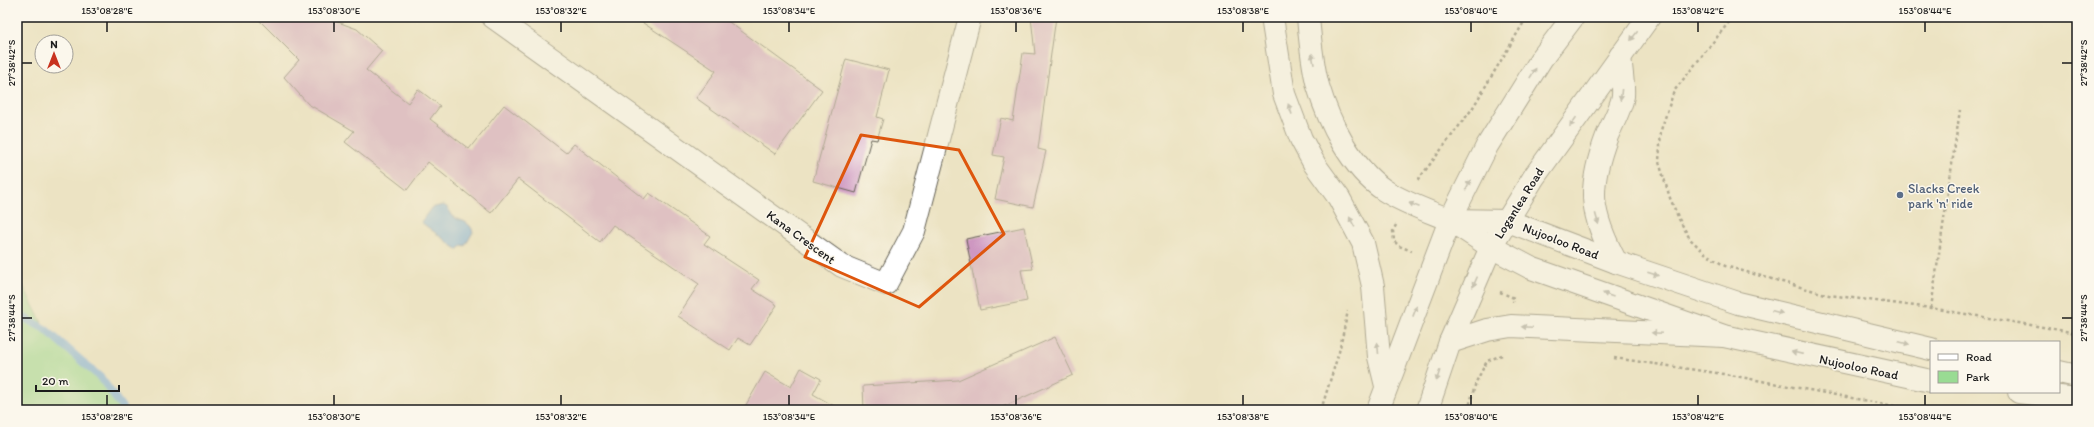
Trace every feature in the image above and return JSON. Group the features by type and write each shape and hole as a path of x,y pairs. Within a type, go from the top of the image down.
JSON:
{"main road":[{"name":"Kana Crescent","path":"493,17 842,266 886,284 914,231 970,17"},
{"path":"1272,17 1284,94 1301,139 1315,165 1339,198 1363,243 1373,286 1379,357 1386,386"},
{"path":"1308,17 1318,85 1330,120 1362,170 1384,190 1450,220"},
{"path":"1378,410 1450,220 1487,146 1542,58 1573,17"},
{"name":"Loganlea Road","path":"1427,410 1450,342 1491,247 1534,177 1649,17"},
{"path":"1616,262 1601,234 1595,213 1593,186 1597,163 1622,96 1620,56"},
{"name":"Nujooloo Road","path":"1450,220 1508,221 1616,262 1738,303 1930,349"},
{"name":"Nujooloo Road","path":"1450,220 1491,247 1530,268 1724,336 1930,381"},
{"path":"1450,342 1487,330 1511,326 1724,336"},
{"path":"2060,372 2077,376"},
{"path":"2027,393 2077,399"}],"path":[{"path":"1733,17 1674,91 1661,130 1659,162 1670,198 1679,220 1690,239 1706,254 1729,267 1829,295 1931,308 2077,332"},
{"path":"1931,308 1960,110"},
{"path":"1365,252 1394,241"},
{"path":"1321,410 1340,352 1348,309"},
{"path":"1468,410 1476,382 1487,361 1505,354"},
{"path":"1610,358 1730,375 1915,410"}],"highlighted area":[{"path":"861,135 959,150 1004,234 919,307 805,257"}],"green space":[{"path":"17,274 45,329 101,378 124,410 17,410"}],"water":[{"path":"443,205 447,207 454,218 468,224 473,232 465,246 462,245 458,250 421,222 431,208"}],"building":[{"path":"256,17 324,17 357,29 382,51 366,70 408,103 418,89 440,106 430,119 469,149 504,105 566,153 574,144 644,199 649,193 710,236 704,244 759,280 752,289 777,305 750,345 738,338 730,350 678,316 699,284 613,225 600,242 518,179 491,213 428,162 407,190 345,142 354,131 308,104 284,77 299,60"},
{"path":"634,17 722,17 822,90 775,154 696,98 716,71"},
{"path":"1031,17 1056,17 1038,149 1046,151 1033,207 995,199 1004,157 993,155 1001,118 1013,121 1023,53 1035,54"},
{"path":"846,59 889,70 877,117 883,119 877,140 871,139 856,193 813,181"},
{"path":"1024,227 1033,269 1021,270 1027,301 980,310 966,239"},
{"path":"1055,337 1073,375 996,410 864,410 863,386 958,380"},
{"path":"801,368 821,379 813,394 841,410 743,410 765,372 791,387"}],"waterway":[{"path":"17,314 45,329 101,378 124,410"}],"place":[{"name":"Slacks Creek park 'n' ride","path":"1900,195"}]}
